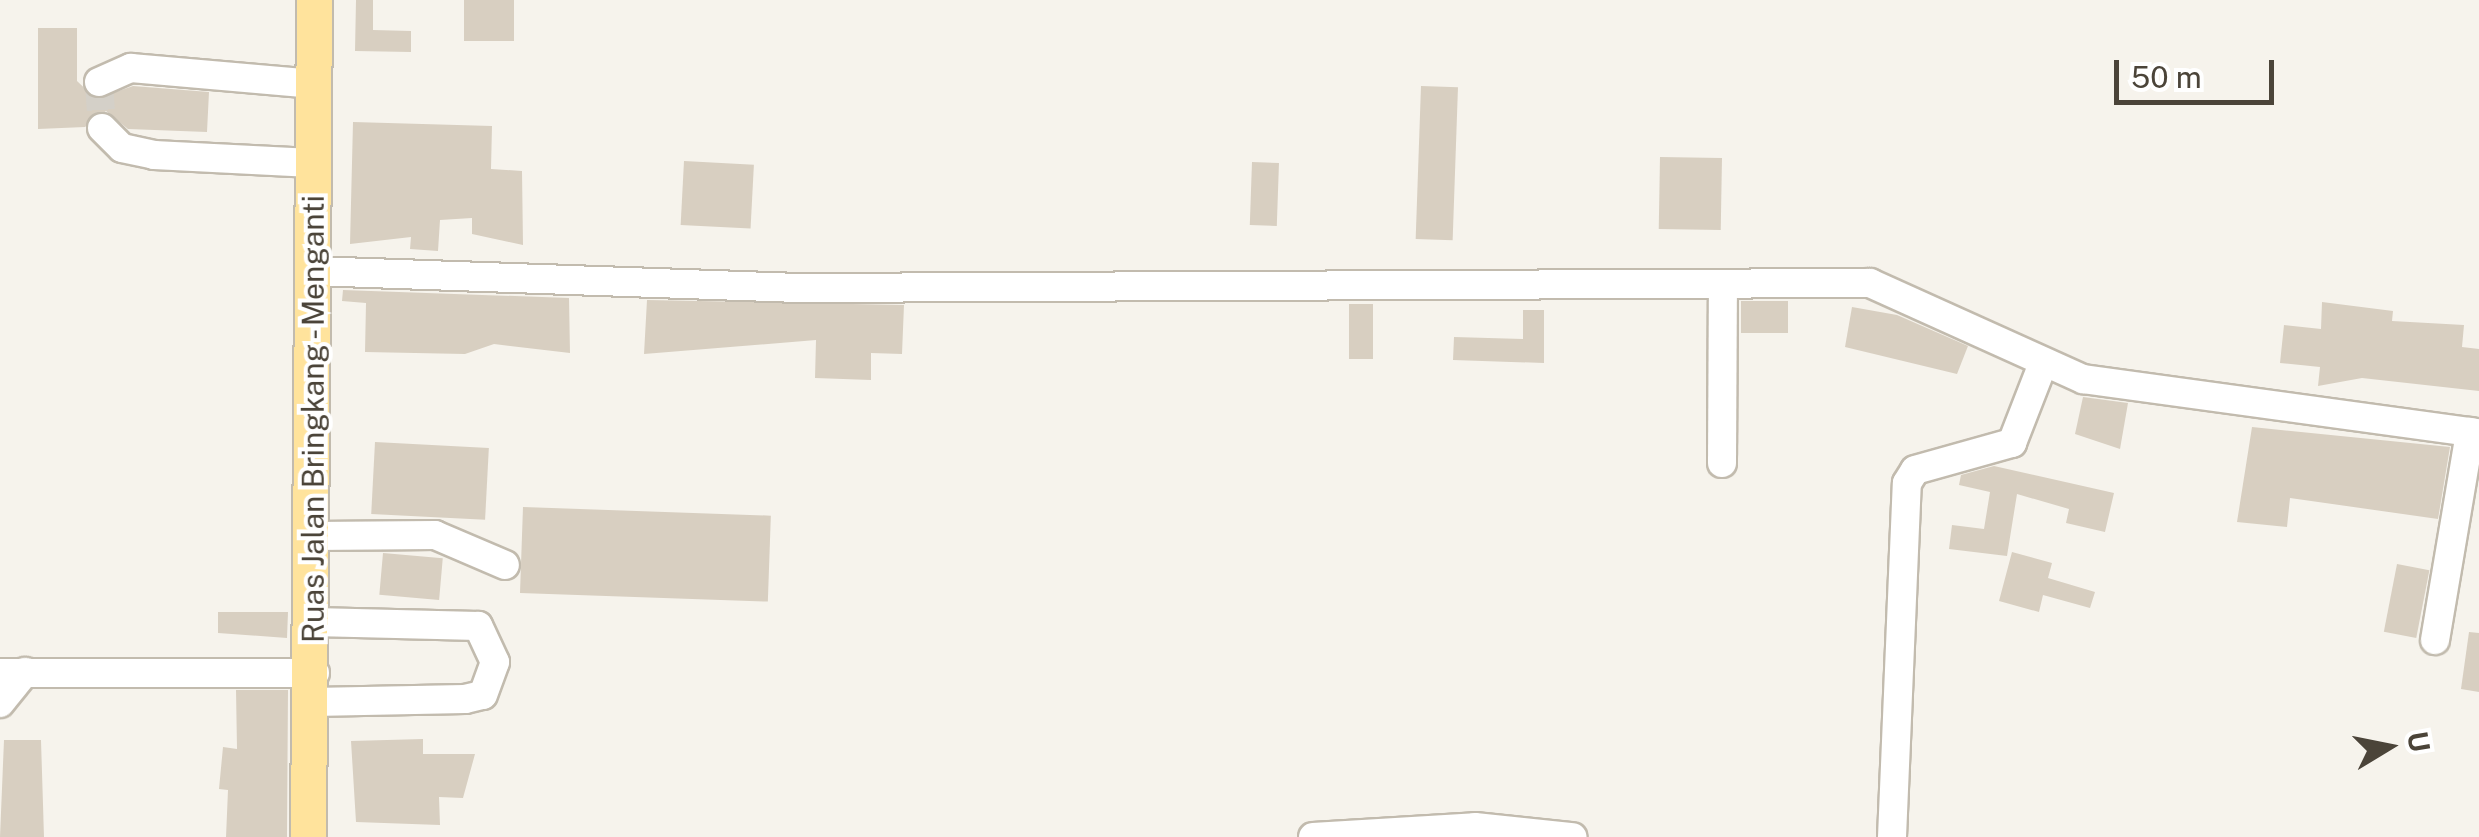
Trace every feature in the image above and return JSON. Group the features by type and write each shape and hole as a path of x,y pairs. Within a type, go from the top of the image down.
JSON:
{"main road":[{"name":"Ruas Jalan Bringkang - Menganti","path":"308,837 314,687 314,0"}],"street":[{"path":"99,82 132,68 314,84"},
{"path":"102,128 122,148 154,155 312,163"},
{"path":"312,271 797,288 1724,286 1870,282 1928,303 2042,366 2083,379 2475,433 2435,640"},
{"path":"1722,463 1724,286"},
{"path":"1892,837 1908,484 1915,470 2012,444 2042,366"},
{"path":"314,536 435,535 505,564"},
{"path":"0,703 13,672 314,687 466,700 483,695 495,662 478,626 314,622"},
{"path":"1314,837 1474,826 1572,837"}],"building":[{"path":"356,0 373,0 373,30 411,31 411,52 355,51"},
{"path":"464,0 514,0 514,41 464,41"},
{"path":"38,28 77,28 77,81 96,99 133,86 209,92 207,132 128,129 106,111 85,127 38,129"},
{"path":"1421,86 1458,87 1453,240 1416,239"},
{"path":"353,122 492,126 491,169 522,171 523,245 472,234 472,218 440,220 438,251 410,249 411,237 350,244"},
{"path":"1660,157 1722,158 1721,230 1659,229"},
{"path":"684,161 754,165 751,229 681,225"},
{"path":"1252,162 1279,163 1277,226 1250,225"},
{"path":"343,290 569,298 570,353 494,344 465,354 365,352 366,303 342,301"},
{"path":"647,300 904,305 902,354 871,353 871,380 815,378 816,340 644,354"},
{"path":"1741,301 1788,301 1788,333 1741,333"},
{"path":"2322,302 2393,311 2392,321 2464,325 2462,347 2479,349 2479,391 2362,378 2318,386 2320,367 2280,363 2284,325 2321,329"},
{"path":"1349,304 1373,304 1373,359 1349,359"},
{"path":"1852,307 1897,315 1968,346 1957,374 1845,347"},
{"path":"1523,310 1544,310 1544,363 1453,360 1454,337 1523,339"},
{"path":"2083,397 2128,403 2120,449 2075,434"},
{"path":"2252,427 2450,447 2438,519 2290,498 2287,527 2237,522"},
{"path":"375,442 489,448 485,520 371,514"},
{"path":"1994,466 2114,493 2105,532 2066,523 2069,509 2017,494 2007,556 1949,549 1952,525 1984,529 1990,492 1959,485 1961,475"},
{"path":"523,507 771,516 768,602 520,593"},
{"path":"2012,552 2052,563 2048,578 2095,592 2090,608 2043,595 2039,612 1999,601"},
{"path":"383,553 443,558 439,600 379,595"},
{"path":"2397,564 2429,570 2416,638 2384,632"},
{"path":"218,612 288,612 287,638 218,633"},
{"path":"2469,632 2479,633 2479,692 2461,689"},
{"path":"236,690 288,690 287,837 226,837 228,790 219,789 223,747 237,749"},
{"path":"423,739 423,754 475,754 463,798 439,797 440,825 356,822 351,741"},
{"path":"4,740 41,740 44,837 0,837"}],"tunnel":[{"path":"99,82 102,128"}]}
